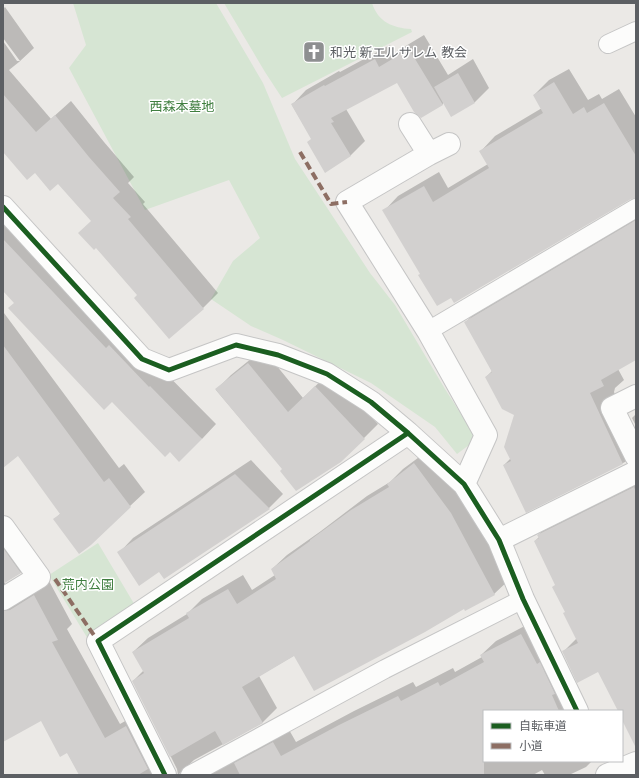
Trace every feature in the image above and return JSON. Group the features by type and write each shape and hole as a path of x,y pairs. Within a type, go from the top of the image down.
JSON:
{"street":[{"path":"410,124 429,154"},
{"path":"449,144 347,202 428,331 486,435 464,484"},
{"path":"3,207 142,358 169,370 236,345 278,355 327,374 371,402 408,434 464,484 499,540 523,599 577,710"},
{"path":"636,396 612,408 636,456"},
{"path":"164,775 98,641 408,434"},
{"path":"499,540 636,472"},
{"path":"3,527 39,577 3,599"},
{"path":"601,762 607,775 636,763"}],"lane":[{"path":"608,44 636,31"},
{"path":"428,331 636,208"},
{"path":"190,775 385,669 523,599"}],"green space":[{"name":"西森本墓地","path":"73,3 216,3 263,83 295,159 370,273 395,305 477,439 457,454 435,427 371,383 251,326 211,299 233,261 260,238 229,180 145,210 69,68 86,45"},
{"name":"和光 新エルサレム 教会","path":"224,3 372,3 378,15 387,23 398,27 411,29 412,32 282,98"},
{"name":"荒内公園","path":"98,543 136,607 88,639 49,575"}],"building":[{"path":"409,49 443,105 421,118 414,112 397,83 331,118 334,122 331,123 351,156 325,173 307,142 311,139 291,104 375,59 379,67"},
{"path":"458,73 475,103 451,117 434,87"},
{"path":"554,82 573,114 584,107 587,113 604,103 636,156 636,198 631,199 454,303 451,298 437,306 382,210 424,186 433,202 489,168 479,151 543,113 533,95"},
{"path":"3,94 36,132 55,115 120,192 113,198 131,217 128,219 204,309 169,339 134,298 137,295 96,248 94,250 78,233 91,221 58,184 50,191 35,173 27,180 3,152"},
{"path":"636,220 636,360 601,380 604,386 590,393 623,464 526,513 503,465 511,461 504,447 514,415 502,409 485,377 492,372 464,322"},
{"path":"3,239 106,348 109,345 202,439 179,462 170,452 165,457 112,402 104,410 8,308 14,303 3,291"},
{"path":"3,345 104,482 109,478 131,507 91,545 79,554 53,519 60,514 18,456 3,468"},
{"path":"248,363 288,412 315,386 365,439 341,462 296,491 280,471 282,469 215,389"},
{"path":"414,463 451,513 495,595 465,611 464,609 425,632 314,691 294,656 242,687 263,723 223,745 215,731 170,757 132,681 144,673 132,652 189,618 186,613 228,589 237,604 276,579 271,569 351,510 389,487 387,484"},
{"path":"235,474 270,509 164,579 159,572 139,586 117,552"},
{"path":"634,487 636,492 636,748 623,722 623,710 617,710 598,672 577,683 562,651 578,643 563,613 565,612 552,587 555,585 534,541 539,538 537,535"},
{"path":"3,548 21,573 3,584"},
{"path":"34,595 58,640 52,642 105,738 126,726 148,769 138,775 79,775 67,753 60,757 41,721 3,742 3,611 10,610"},
{"path":"521,634 537,664 540,662 555,694 552,695 559,710 483,710 484,775 240,775 234,763 273,742 281,756 398,696 401,701 438,682 440,686 484,662 480,655"}],"marked path":[{"path":"300,152 331,204 347,202"},
{"path":"55,579 98,641"}],"cycle path":[{"path":"3,207 142,359 169,370 236,345 278,355 327,374 371,402 408,433 464,484 499,540 523,599 577,710"},
{"path":"165,775 98,641 408,433"}],"place":[{"name":"和光 新エルサレム 教会","path":"314,52"}]}
